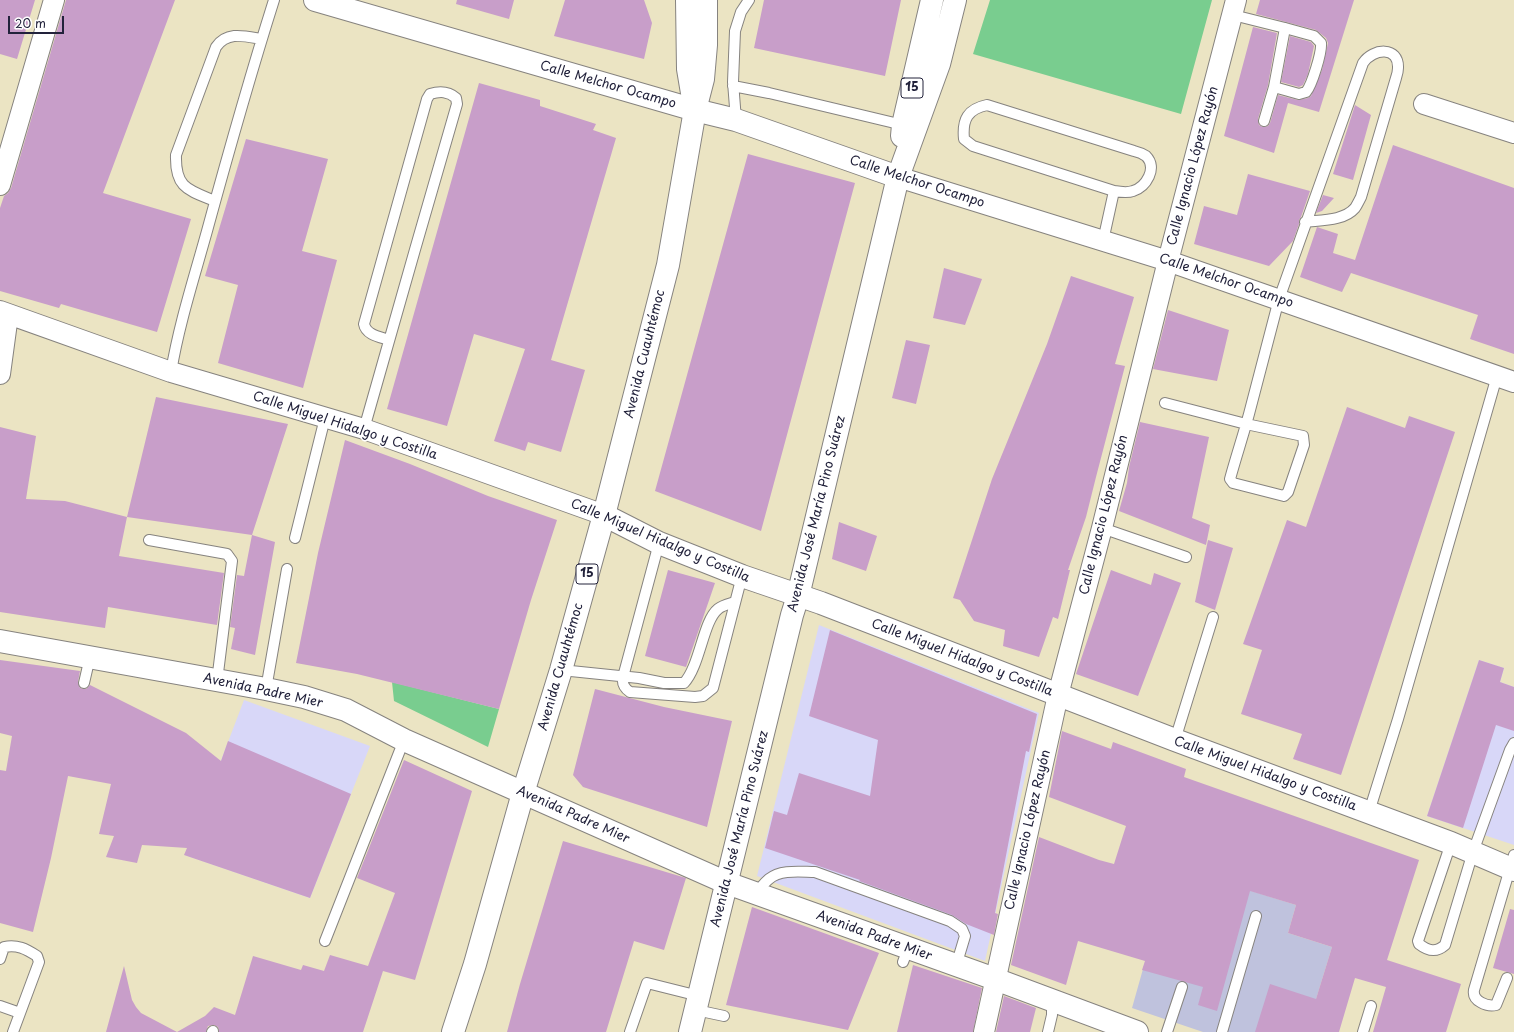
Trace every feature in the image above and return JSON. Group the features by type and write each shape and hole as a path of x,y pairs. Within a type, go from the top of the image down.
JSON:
{"main road":[{"path":"675,0 688,69"},
{"name":"Avenida Cuauhtémoc","path":"687,0 688,69 695,110"},
{"name":"Avenida Cuauhtémoc","path":"453,1032 475,964 523,793 561,670 604,516 668,265 695,110 703,79 706,45 706,0"},
{"name":"15","path":"898,177 903,124 932,0"},
{"name":"Avenida José María Pino Suárez","path":"691,1032 792,615 798,596 898,177 939,64 955,0"},
{"path":"939,64 962,22 968,0"},
{"name":"Calle Melchor Ocampo","path":"326,2 695,110 736,120 898,177"},
{"name":"Calle Miguel Hidalgo y Costilla","path":"604,516 659,543 742,576 1473,852 1513,864"},
{"name":"Avenida Padre Mier","path":"0,641 266,689 304,697 346,710 404,740 727,883 756,893 906,955 956,966 1137,1032"}],"street":[{"path":"0,185 54,0"},
{"name":"Calle Ignacio López Rayón","path":"984,1032 1058,695 1102,528 1168,261 1234,7"},
{"path":"1424,104 1514,133"},
{"name":"Calle Melchor Ocampo","path":"898,177 1168,261 1506,379"},
{"path":"0,374 4,313"},
{"name":"Calle Miguel Hidalgo y Costilla","path":"4,313 171,372 364,429 604,516"}],"lane":[{"path":"171,372 176,344 215,201 261,39 274,0"},
{"path":"736,120 733,86 735,31 741,12 749,0"},
{"path":"1234,7 1285,28 1314,36 1321,43 1321,51 1310,86 1306,92 1299,94 1274,87"},
{"path":"1264,121 1274,87 1285,28"},
{"path":"215,201 190,191 183,184 178,177 176,155 216,47 220,41 234,35 243,35 261,39"},
{"path":"1165,403 1246,424 1303,436 1304,445 1288,492 1284,496 1233,483 1230,479 1246,424 1279,300 1306,222 1363,62 1367,56 1374,53 1384,51 1393,54 1397,60 1398,68 1396,78 1361,197 1355,208 1347,215 1306,222"},
{"path":"733,86 903,124"},
{"path":"364,429 457,104 456,98 450,93 436,92 430,94 427,99 364,324 365,329 368,332 389,340"},
{"path":"988,105 1146,156 1150,165 1150,175 1143,186 1131,192 1114,191 973,146 964,139 963,128 968,115 977,108 988,105"},
{"path":"1103,241 1114,191"},
{"path":"1369,812 1506,379"},
{"path":"295,538 325,418"},
{"path":"1102,528 1186,557"},
{"path":"149,540 227,554 232,561 217,681"},
{"path":"659,543 622,681 625,688 630,692 695,697 703,696 713,688 742,576"},
{"path":"266,689 287,569"},
{"path":"561,670 639,678 664,683 684,683 692,671 711,619 716,610 724,605 735,602"},
{"path":"1176,740 1213,617"},
{"path":"84,683 90,657"},
{"path":"325,941 404,740"},
{"path":"1451,843 1418,941 1424,948 1433,951 1440,949 1445,945 1473,852 1510,750 1514,743"},
{"path":"1507,978 1496,1005 1493,1006 1478,1001 1475,998 1473,994 1474,990 1513,864"},
{"path":"756,893 770,878 783,873 815,872 950,921 962,929 965,936 956,966"},
{"path":"1222,1032 1256,916"},
{"path":"0,959 4,947 13,945 37,956 39,962 13,1032"},
{"path":"630,1032 647,983 697,1003 724,1016"},
{"path":"1167,1032 1182,987"},
{"path":"1048,1032 1052,1015 1052,1000"},
{"path":"0,1006 20,1013"},
{"path":"1363,1032 1371,1006"}],"shaded area":[{"path":"819,625 1039,713 985,961 757,876"},
{"path":"1479,660 1504,668 1500,682 1514,687 1514,845 1427,816"},
{"path":"244,700 370,746 310,898 185,855"},
{"path":"1172,866 1296,905 1288,933 1332,947 1306,1032 1203,1032 1132,1008"}],"green space":[{"path":"990,0 1212,0 1181,114 973,54"},
{"path":"392,682 499,709 488,747 394,701"}],"building":[{"path":"0,0 35,0 17,59 0,54"},
{"path":"66,0 175,0 103,193 191,219 157,332 61,304 59,308 0,291 0,208 4,196 11,188"},
{"path":"457,0 514,0 509,19 456,4"},
{"path":"565,0 644,0 652,23 644,59 554,36"},
{"path":"764,0 901,0 885,76 754,48"},
{"path":"1260,0 1354,0 1319,112 1288,103 1274,153 1224,136 1253,27 1277,33 1268,85 1258,119 1259,125 1263,127 1268,126 1270,123 1278,95 1298,100 1311,96 1322,70 1328,43 1326,38 1316,30 1256,14"},
{"path":"1290,36 1311,42 1314,46 1308,74 1303,85 1299,87 1281,82"},
{"path":"479,83 540,100 540,106 596,124 593,130 616,138 551,360 585,370 561,452 528,442 525,451 494,441 525,349 474,334 447,426 387,409"},
{"path":"1355,105 1371,115 1353,180 1333,174"},
{"path":"246,139 328,159 302,251 337,260 303,388 218,363 238,285 205,276"},
{"path":"1393,145 1514,188 1514,354 1470,339 1478,315 1351,273 1342,292 1300,277 1317,227 1338,234 1333,253 1355,260"},
{"path":"748,154 855,183 761,531 655,491"},
{"path":"1248,174 1310,191 1293,241 1269,266 1194,244 1204,206 1237,215"},
{"path":"1323,195 1334,198 1322,211 1316,213"},
{"path":"944,268 982,279 965,325 933,318"},
{"path":"1071,276 1134,297 1115,364 1125,366 1086,517 1068,570 1070,570 1058,619 1053,617 1039,657 1003,646 1005,630 974,621 960,600 953,598 992,479 1047,344"},
{"path":"1168,310 1229,330 1217,381 1153,369"},
{"path":"906,340 930,345 916,404 892,398"},
{"path":"156,397 288,424 252,535 127,517"},
{"path":"1347,407 1405,428 1409,416 1455,432 1341,775 1293,759 1302,734 1241,714 1262,650 1243,644 1287,520 1306,527"},
{"path":"1140,422 1209,437 1192,518 1210,525 1206,545 1119,511 1127,483 1129,467"},
{"path":"0,427 36,436 26,499 65,501 127,517 119,556 224,573 217,625 108,607 105,628 0,612"},
{"path":"345,440 410,464 488,496 557,520 531,600 499,709 357,674 296,663 318,553"},
{"path":"839,522 877,536 866,571 832,559"},
{"path":"252,535 275,542 255,655 231,649 235,628 230,627 237,575 244,576"},
{"path":"1208,540 1233,548 1215,610 1195,602"},
{"path":"668,570 715,583 686,667 645,656"},
{"path":"1111,570 1151,585 1154,573 1181,583 1138,696 1076,674"},
{"path":"830,630 1037,714 1029,752 1026,751 995,913 998,914 994,935 966,924 952,915 859,881 860,880 765,848 774,811 787,815 799,773 870,796 878,740 809,716"},
{"path":"0,660 80,671 78,682 80,688 86,689 90,685 186,733 221,761 228,741 351,794 310,898 184,855 187,848 142,845 137,863 106,857 114,836 99,834 111,784 68,776 51,858 33,932 0,923 0,770 6,771 12,736 0,733"},
{"path":"1479,660 1504,668 1500,682 1514,687 1514,731 1496,725 1463,828 1427,816"},
{"path":"595,689 664,707 732,721 707,827 583,787 573,775"},
{"path":"1062,731 1111,749 1113,742 1186,769 1184,777 1419,860 1387,960 1461,984 1446,1032 1373,1032 1386,987 1355,978 1339,1032 1255,1032 1270,984 1316,999 1332,947 1288,933 1296,905 1250,891 1217,1011 1198,1005 1203,987 1142,970 1145,961 1078,941 1066,985 1011,965 1039,837 1099,860 1114,864 1126,826 1049,797"},
{"path":"404,760 472,791 415,980 383,971 363,1032 219,1032 218,1027 214,1025 208,1026 206,1032 177,1032 205,1016 214,1007 235,1015 253,956 301,970 303,965 324,971 330,955 368,966 395,893 357,878"},
{"path":"563,841 686,878 664,950 634,941 606,1032 507,1032 520,984"},
{"path":"752,907 879,953 848,1030 726,1005"},
{"path":"1510,909 1514,910 1514,974 1493,968"},
{"path":"913,965 982,988 973,1032 897,1032"},
{"path":"124,966 132,1000 136,1007 141,1013 177,1032 106,1032"},
{"path":"1004,996 1036,1008 1030,1032 996,1032"}]}
